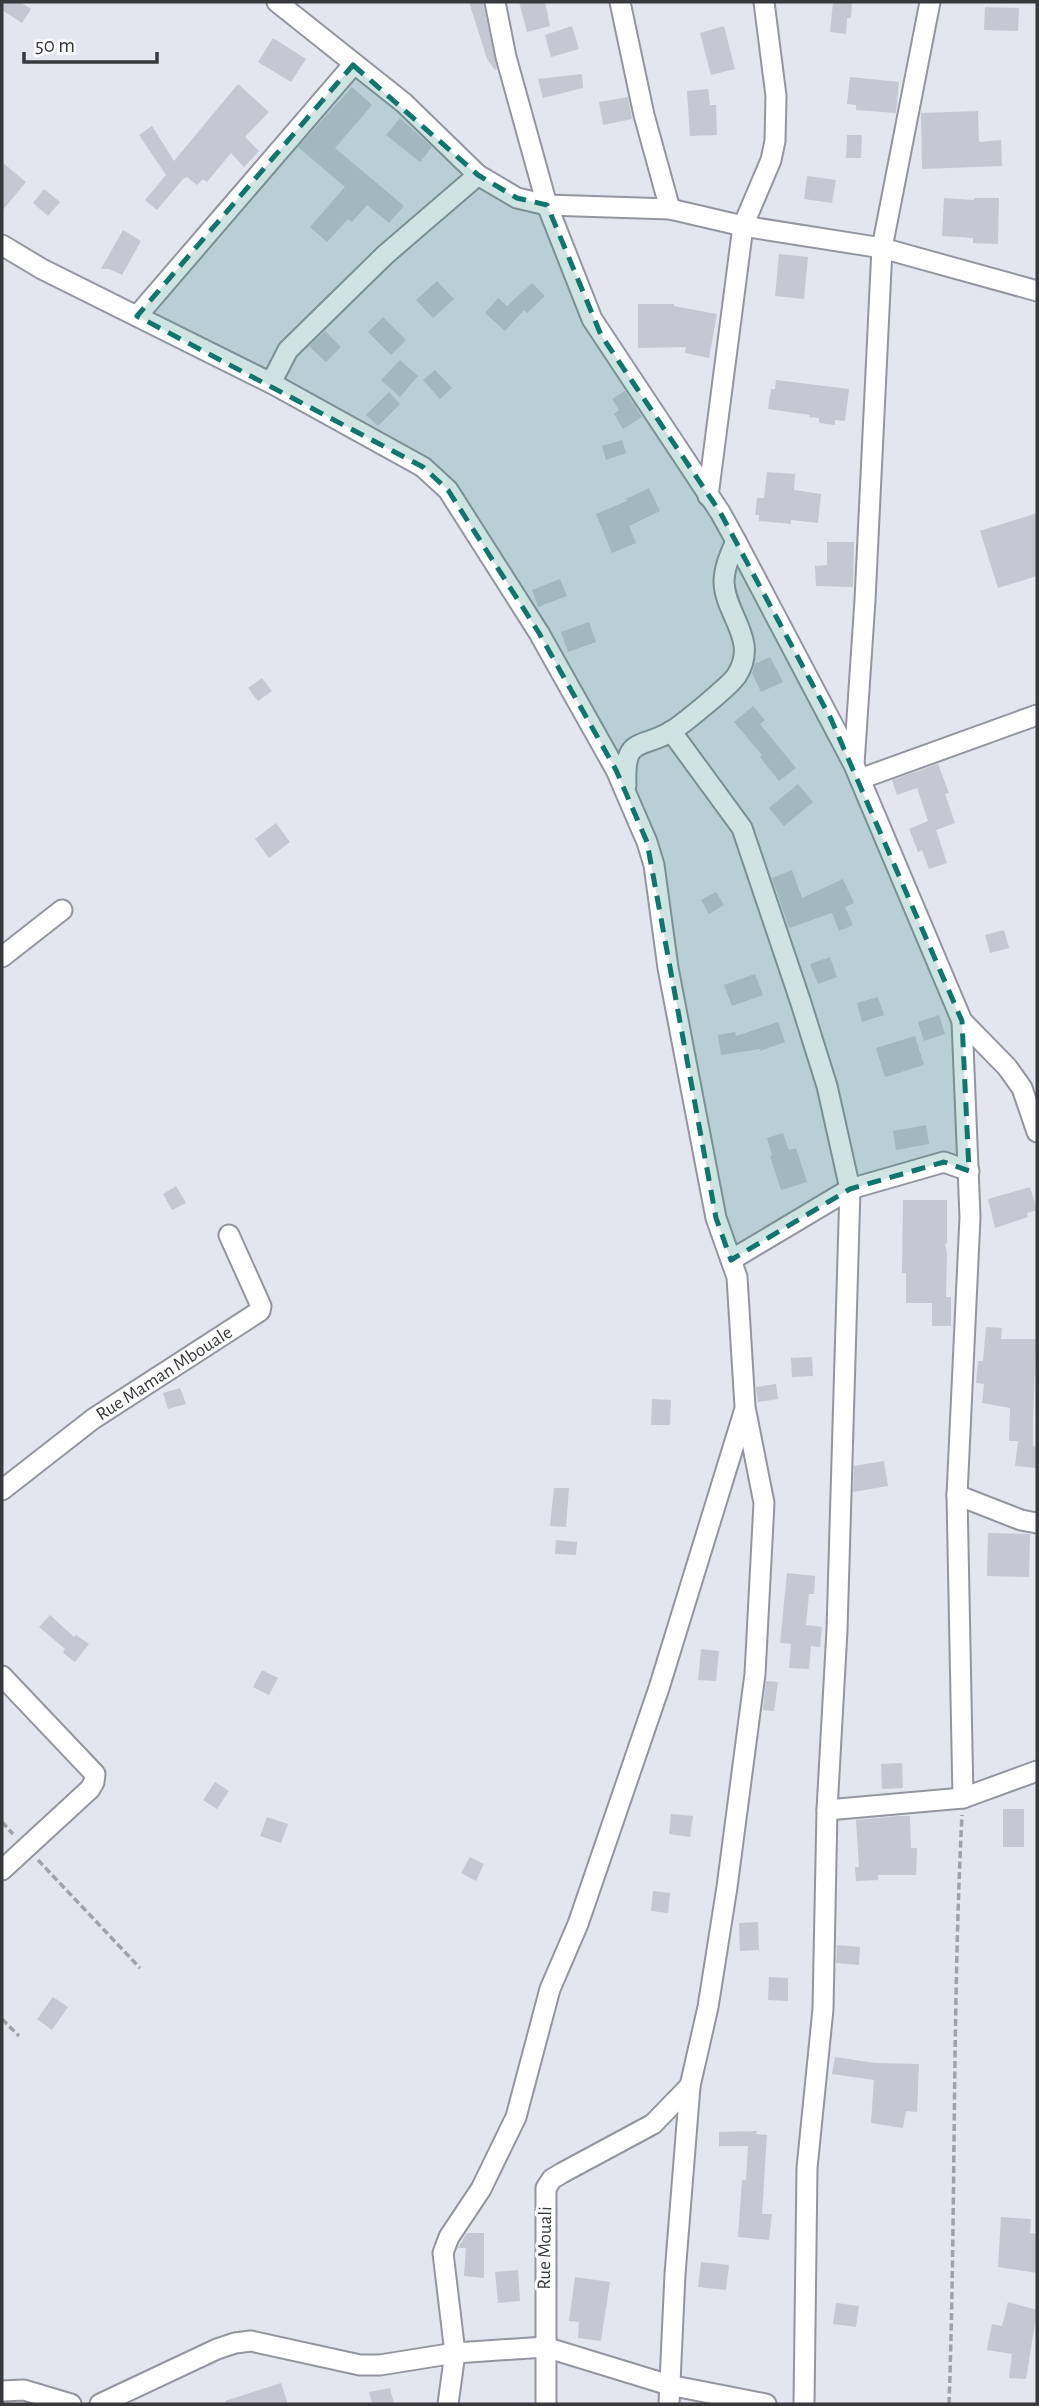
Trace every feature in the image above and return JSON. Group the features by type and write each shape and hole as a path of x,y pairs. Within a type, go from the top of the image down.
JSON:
{"street":[{"path":"277,2 404,103 478,175 517,198 547,205 670,209 743,226 882,248 1037,291"},
{"path":"495,2 506,57 547,205 597,327 736,541 857,772 962,1021 970,1217 957,1495 963,1798"},
{"path":"620,2 644,116 670,209"},
{"path":"708,496 743,226 771,160 775,141 776,96 764,2"},
{"path":"857,772 882,248 930,2"},
{"path":"137,316 353,65"},
{"path":"271,383 288,350 386,255 478,175"},
{"path":"2,245 42,269 271,383 423,467 448,490 539,633 626,793 647,842 654,865 668,968 716,1218 737,1277 746,1407 764,1503 755,1674 727,1887 708,2007 690,2086 669,2395"},
{"path":"626,793 625,762 637,745 671,731 736,677 743,663 745,643 724,586 724,570 736,541"},
{"path":"857,772 1037,715"},
{"path":"671,731 741,828 823,1074 850,1189 837,1630 827,1810 823,2009 807,2168 804,2404"},
{"path":"2,957 62,910"},
{"path":"962,1021 1015,1077 1022,1088 1037,1132"},
{"path":"731,1260 850,1189 944,1162 969,1171"},
{"name":"Rue Maman Mbouale","path":"2,1490 93,1419 260,1311 261,1306 229,1235"},
{"path":"449,2404 455,2353 443,2253 449,2236 481,2189 516,2117 550,1989 579,1924 659,1688 746,1407"},
{"path":"957,1495 1021,1520 1037,1523"},
{"path":"2,1676 95,1774 90,1789 2,1870"},
{"path":"827,1810 963,1798 1037,1771"},
{"name":"Rue Mouali","path":"546,2404 545,2188 552,2179 562,2173 653,2124 690,2086"},
{"path":"100,2404 205,2355 235,2343 251,2342 360,2365 380,2365 455,2353 545,2347 669,2395 766,2404"},
{"path":"2,2391 23,2390 52,2402 71,2404"}],"path":[{"path":"949,2404 954,2245 958,1886 963,1798"},
{"path":"2,1822 140,1968"},
{"path":"2,2019 19,2036"}],"highlighted area":[{"path":"353,65 478,175 517,198 547,205 601,335 720,512 831,719 962,1021 969,1171 944,1162 850,1189 731,1260 716,1218 647,842 616,770 539,633 448,490 423,467 137,316"}],"building":[{"path":"2,2 20,2 31,9 22,23 2,10"},
{"path":"469,2 483,2 497,69 495,70 487,59"},
{"path":"519,2 545,2 550,26 527,32"},
{"path":"833,2 852,2 846,34 830,32"},
{"path":"985,7 1019,8 1018,31 984,30"},
{"path":"572,26 579,49 551,57 545,35"},
{"path":"724,26 735,69 711,75 700,33"},
{"path":"273,38 306,59 291,82 258,62"},
{"path":"582,74 583,88 543,98 538,79"},
{"path":"850,77 899,82 896,113 856,110 856,105 847,104"},
{"path":"238,84 269,112 245,137 259,151 244,167 231,153 207,182 203,179 197,185 187,177 183,179 157,210 145,200 166,175 139,135 152,126 174,161"},
{"path":"352,87 372,105 335,148 404,206 389,223 367,205 352,222 348,219 327,242 310,227 345,187 298,147"},
{"path":"708,89 710,105 716,105 717,135 690,136 687,91"},
{"path":"628,97 632,119 603,125 599,102"},
{"path":"978,111 979,142 1001,140 1002,166 922,169 921,113"},
{"path":"400,118 432,147 420,162 386,135"},
{"path":"847,135 862,135 861,158 846,158"},
{"path":"2,162 26,182 2,211"},
{"path":"807,176 836,180 832,203 804,199"},
{"path":"44,189 60,202 48,216 33,203"},
{"path":"944,198 999,198 998,244 973,243 973,238 942,236"},
{"path":"123,230 141,241 122,275 109,269 101,269"},
{"path":"779,254 808,257 804,299 775,296"},
{"path":"437,281 454,299 433,318 416,300"},
{"path":"532,283 545,296 527,313 524,310 505,331 485,313 498,298 507,306"},
{"path":"638,304 674,304 717,314 709,358 685,353 686,347 638,348"},
{"path":"383,317 406,340 391,355 368,332"},
{"path":"325,331 341,347 326,362 309,346"},
{"path":"400,360 418,376 400,397 381,380"},
{"path":"435,370 452,388 440,399 423,380"},
{"path":"776,380 849,389 845,421 835,420 835,425 819,423 819,418 809,417 810,415 768,409 771,389 775,389"},
{"path":"625,391 642,417 623,429 614,414 619,410 612,399"},
{"path":"389,392 400,404 378,426 366,415"},
{"path":"622,440 626,453 606,460 602,446"},
{"path":"767,472 795,474 794,490 821,494 818,523 759,521 759,515 755,515 757,498 764,498"},
{"path":"649,488 660,511 629,526 636,543 612,553 596,514"},
{"path":"1037,513 1037,576 998,588 980,531"},
{"path":"827,542 854,542 853,587 816,586 815,566 827,565"},
{"path":"560,579 567,596 538,607 532,590"},
{"path":"589,622 596,642 568,652 561,632"},
{"path":"770,657 783,682 761,692 752,673 755,664"},
{"path":"262,678 272,691 258,701 248,688"},
{"path":"753,706 765,720 760,724 796,768 779,781 760,757 762,755 734,722"},
{"path":"938,764 949,793 945,794 955,823 936,830 947,863 929,869 922,850 918,852 909,829 928,821 917,788 897,795 892,780"},
{"path":"798,784 813,802 784,826 769,808"},
{"path":"276,823 290,842 269,858 255,839"},
{"path":"792,870 802,898 843,879 854,903 845,907 853,925 839,931 832,913 789,928 772,878"},
{"path":"716,892 724,905 709,914 701,900"},
{"path":"1004,930 1009,948 990,953 985,935"},
{"path":"830,957 837,977 818,984 810,964"},
{"path":"755,974 763,995 732,1006 724,985"},
{"path":"878,997 884,1015 862,1022 857,1003"},
{"path":"939,1015 945,1034 924,1041 918,1022"},
{"path":"778,1022 785,1042 760,1051 721,1055 718,1035 735,1032 736,1036"},
{"path":"915,1036 924,1065 885,1077 876,1048"},
{"path":"926,1125 929,1144 896,1150 893,1131"},
{"path":"783,1133 789,1150 796,1148 807,1182 781,1190 767,1138"},
{"path":"176,1186 186,1203 172,1210 163,1194"},
{"path":"1030,1187 1037,1210 1027,1213 1028,1217 995,1228 988,1199"},
{"path":"903,1200 947,1200 946,1297 951,1297 951,1326 932,1326 932,1303 906,1303 906,1273 902,1273"},
{"path":"986,1327 1002,1328 1001,1339 1036,1339 1033,1446 1037,1447 1036,1468 1015,1466 1018,1441 1009,1441 1010,1408 982,1403 984,1384 976,1383 978,1361 983,1361"},
{"path":"812,1357 813,1376 792,1377 791,1358"},
{"path":"776,1384 778,1399 758,1402 756,1387"},
{"path":"180,1388 186,1404 168,1409 163,1393"},
{"path":"652,1399 671,1400 670,1425 651,1425"},
{"path":"884,1461 888,1486 853,1492 854,1466"},
{"path":"554,1488 569,1488 566,1527 550,1526"},
{"path":"988,1533 1030,1534 1029,1577 987,1576"},
{"path":"556,1540 577,1542 576,1555 555,1554"},
{"path":"787,1573 815,1576 814,1594 809,1594 806,1625 822,1627 820,1647 811,1646 809,1669 789,1668 791,1644 780,1643"},
{"path":"50,1615 74,1637 76,1635 89,1644 75,1662 63,1653 65,1649 39,1627"},
{"path":"701,1649 719,1651 716,1681 698,1680"},
{"path":"262,1670 278,1678 269,1695 253,1687"},
{"path":"766,1681 778,1682 774,1711 763,1710"},
{"path":"902,1763 903,1788 882,1789 881,1764"},
{"path":"215,1782 229,1791 217,1809 203,1800"},
{"path":"1003,1809 1024,1809 1024,1847 1003,1847"},
{"path":"671,1814 693,1816 690,1837 669,1834"},
{"path":"910,1816 911,1848 917,1848 916,1875 878,1875 878,1880 856,1881 855,1867 859,1867 856,1820"},
{"path":"267,1817 288,1824 281,1843 260,1836"},
{"path":"470,1857 484,1864 476,1881 461,1873"},
{"path":"653,1891 670,1893 668,1913 651,1911"},
{"path":"758,1922 759,1950 740,1951 739,1923"},
{"path":"837,1945 860,1947 859,1965 836,1963"},
{"path":"769,1977 788,1978 788,2001 768,2000"},
{"path":"53,1997 68,2007 52,2030 37,2019"},
{"path":"835,2057 875,2063 919,2064 917,2112 906,2111 903,2128 871,2123 874,2080 832,2074"},
{"path":"757,2131 756,2134 767,2135 762,2214 772,2214 769,2240 738,2237 742,2180 746,2180 748,2146 719,2146 719,2132"},
{"path":"1001,2217 1031,2219 1030,2233 1037,2234 1037,2273 998,2267"},
{"path":"467,2233 484,2233 484,2278 464,2276 466,2248 458,2248"},
{"path":"701,2262 729,2265 726,2290 698,2287"},
{"path":"518,2270 520,2301 498,2303 495,2272"},
{"path":"575,2277 610,2282 601,2341 578,2338 579,2322 569,2321"},
{"path":"1008,2302 1037,2310 1026,2379 1009,2378 1012,2354 987,2350 992,2324 1002,2326"},
{"path":"836,2303 859,2306 856,2327 833,2324"},
{"path":"281,2383 288,2404 226,2404 225,2401"},
{"path":"390,2388 394,2404 372,2404 369,2392"}]}
